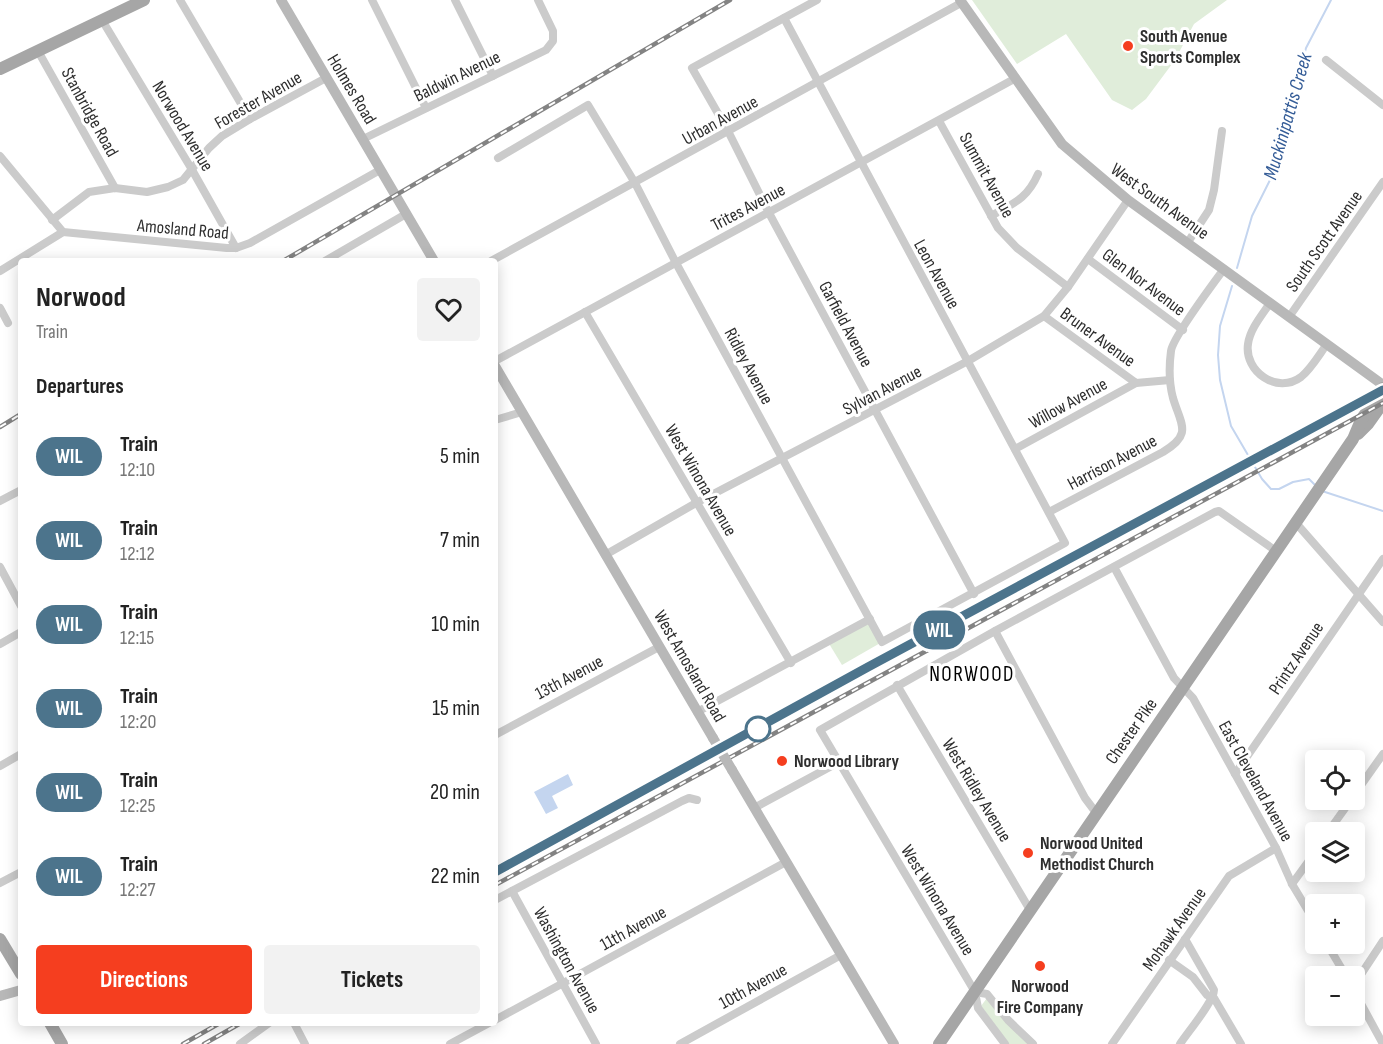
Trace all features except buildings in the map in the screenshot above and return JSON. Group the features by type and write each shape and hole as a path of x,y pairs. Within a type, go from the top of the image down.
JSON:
{"main road":[{"path":"0,69 144,0"},
{"name":"Chester Pike","path":"939,1044 1353,439 1368,424 1382,395"},
{"path":"0,939 18,969"},
{"path":"52,1026 62,1044"}],"street":[{"path":"180,0 250,119"},
{"name":"Holmes Road","path":"281,0 406,213"},
{"path":"372,0 426,108"},
{"path":"455,0 493,76"},
{"name":"Baldwin Avenue","path":"363,139 546,50 553,41 553,31 538,0"},
{"path":"784,18 817,0"},
{"name":"West South Avenue","path":"961,2 1062,144 1128,200 1327,344 1382,395"},
{"name":"Urban Avenue","path":"497,258 818,83 961,2"},
{"name":"Garfield Avenue","path":"784,18 692,68 728,131 769,213 974,594"},
{"name":"Leon Avenue","path":"784,18 1065,543 974,594"},
{"name":"Norwood Avenue","path":"102,20 236,248"},
{"name":"Stanbridge Road","path":"38,51 115,188"},
{"path":"1326,60 1383,105"},
{"name":"Forester Avenue","path":"52,220 89,192 115,188 147,192 168,187 183,180 191,168 216,142 250,119 326,78"},
{"name":"Trites Avenue","path":"498,361 1016,78"},
{"name":"Ridley Avenue","path":"498,158 588,105 635,183 676,263 882,642 974,594"},
{"name":"Summit Avenue","path":"939,121 998,228 1012,243 1068,286"},
{"path":"1188,242 1209,210 1222,131"},
{"path":"0,156 63,232 21,258"},
{"name":"Amosland Road","path":"63,232 236,248 250,243 380,170"},
{"path":"991,216 1023,198 1031,189 1038,174"},
{"name":"South Scott Avenue","path":"1289,317 1383,182"},
{"name":"Sylvan Avenue","path":"605,555 696,503 968,361 1044,316 1088,259 1128,200"},
{"path":"330,258 406,213 432,258"},
{"name":"Glen Nor Avenue","path":"1088,259 1183,330"},
{"path":"0,271 18,260"},
{"name":"Harrison Avenue","path":"1049,512 1163,452 1177,442 1182,434 1183,421 1173,397 1170,380 1171,348 1224,268"},
{"path":"1270,303 1256,324 1248,344 1249,361 1255,371 1265,378 1283,383 1300,378 1327,344"},
{"path":"0,308 8,323"},
{"name":"West Winona Avenue","path":"585,312 791,663"},
{"name":"Bruner Avenue","path":"1044,316 1136,383 1170,380"},
{"name":"West Amosland Road","path":"498,368 892,1043"},
{"name":"Willow Avenue","path":"1016,449 1136,383"},
{"path":"498,419 522,412"},
{"path":"0,501 18,492"},
{"path":"897,685 1219,511 1276,551"},
{"path":"1296,523 1383,622"},
{"name":"Printz Avenue","path":"1235,774 1383,559"},
{"path":"0,567 18,600"},
{"name":"East Cleveland Avenue","path":"1114,567 1174,678 1193,698 1276,848 1292,884 1305,906"},
{"path":"697,712 870,619"},
{"path":"995,631 1085,798 1096,814"},
{"path":"0,644 18,634"},
{"name":"13th Avenue","path":"498,733 659,647"},
{"name":"West Winona Avenue","path":"897,685 820,729 975,992 978,1008 1005,1044"},
{"name":"West Ridley Avenue","path":"897,685 1030,910"},
{"path":"1365,779 1383,754"},
{"path":"0,766 18,756"},
{"path":"754,808 839,762"},
{"path":"498,898 682,801 689,798 697,800"},
{"name":"Mohawk Avenue","path":"1112,1044 1229,876 1276,848"},
{"name":"11th Avenue","path":"498,1018 786,862"},
{"path":"1292,884 1305,866"},
{"path":"0,883 18,874"},
{"name":"Washington Avenue","path":"512,891 596,1044"},
{"path":"1185,939 1214,990 1214,998 1241,1044"},
{"path":"1365,968 1383,941"},
{"name":"10th Avenue","path":"680,1044 841,955"},
{"path":"1169,960 1193,977 1208,996 1214,998"},
{"path":"0,996 18,991"},
{"path":"975,992 987,994 1008,1020 1033,1044"},
{"path":"1180,1044 1205,1007 1214,998"},
{"path":"1365,1011 1383,1044"},
{"path":"240,1044 265,1026"},
{"path":"296,1026 306,1044"},
{"path":"450,1044 483,1026"}],"green space":[{"name":"South Avenue Sports Complex","path":"972,0 1227,0 1194,24 1175,60 1146,99 1132,110 1112,100 1066,34 1017,64"},
{"path":"870,619 882,642 842,665 828,642"},
{"path":"987,998 1028,1044 1009,1044 981,1006"}],"water":[{"path":"568,774 573,785 552,796 558,808 546,814 534,792"}],"waterway":[{"name":"Muckinipattis Creek","path":"1237,268 1252,216 1273,174 1306,48 1331,0"},
{"name":"Muckinipattis Creek","path":"1232,286 1220,326 1218,355 1220,380 1231,426 1262,479 1271,489 1279,489 1293,482 1309,479 1316,486"},
{"name":"Muckinipattis Creek","path":"1322,491 1383,511"}],"railway":[{"path":"288,258 730,0"},
{"path":"498,870 868,667 1383,390"},
{"path":"498,883 1383,403"},
{"path":"0,427 18,416"},
{"path":"183,1044 215,1026"},
{"path":"204,1044 236,1026"}],"train":[{"name":"WIL","path":"498,870 868,667 1383,390"}],"place":[{"name":"South Avenue Sports Complex","path":"1128,46"},
{"name":"Norwood Library","path":"782,761"},
{"name":"Norwood United Methodist Church","path":"1028,853"},
{"name":"Norwood Fire Company","path":"1040,966"}],"district":[{"name":"NORWOOD","path":"972,674"}]}
